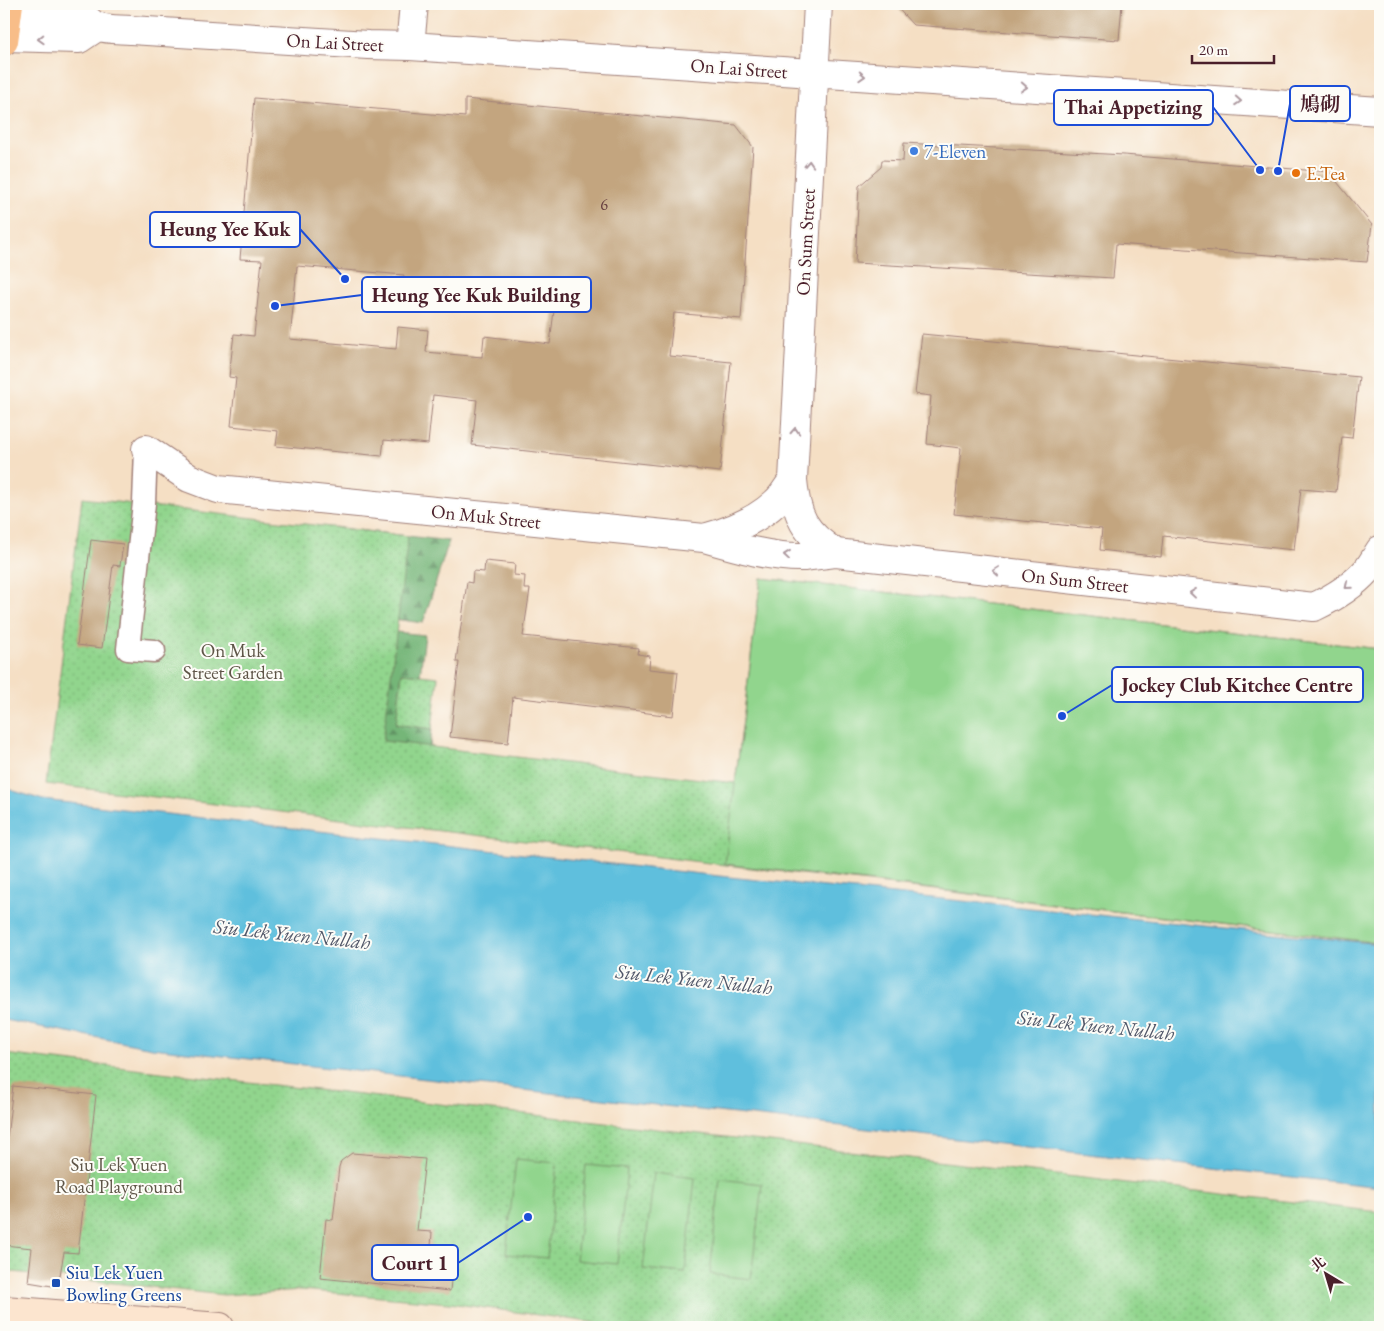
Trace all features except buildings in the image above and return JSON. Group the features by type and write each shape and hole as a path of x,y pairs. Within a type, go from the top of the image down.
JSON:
{"main road":[{"path":"4,41 7,7"},
{"path":"4,1310 220,1327"}],"street":[{"path":"410,46 414,4"},
{"name":"On Sum Street","path":"818,4 793,480 798,513 809,532 836,553 1314,607 1333,599 1348,587 1367,570 1380,550"},
{"name":"On Lai Street","path":"7,7 80,14 98,27 1380,111"},
{"path":"4,37 79,39 98,27"},
{"path":"146,449 144,502 128,649 154,651"},
{"name":"On Muk Street","path":"146,449 189,478 218,489 704,538 748,551 804,557 836,553"},
{"path":"704,538 731,531 754,519 777,501 793,480"}],"green space":[{"name":"On Muk Street Garden","path":"82,498 408,536 383,741 735,783 761,578 1380,649 1380,943 46,784"},
{"path":"334,527 449,541 423,623 386,618"},
{"path":"761,578 1380,649 1380,943 725,864"},
{"path":"396,632 425,635 420,675 402,673 396,724 432,729 430,747 382,741"},
{"path":"402,673 438,677 432,729 396,724"},
{"name":"Siu Lek Yuen Road Playground","path":"4,1054 1380,1212 1380,1327 627,1327 449,1303 301,1290 224,1295 4,1271"},
{"path":"516,1159 557,1163 547,1258 506,1254"},
{"path":"586,1165 627,1169 617,1264 576,1260"},
{"path":"654,1173 695,1178 685,1273 643,1269"},
{"path":"720,1179 762,1184 751,1279 710,1274"}],"water":[{"name":"Siu Lek Yuen Nullah","path":"4,788 43,800 719,876 1380,944 1380,1187 152,1048 4,1020"}],"place":[{"name":"7-Eleven","path":"914,151"},
{"name":"Thai Appetizing","path":"1260,170"},
{"name":"鳩砌","path":"1278,171"},
{"name":"E.Tea","path":"1296,173"},
{"name":"Heung Yee Kuk","path":"345,279"},
{"name":"Heung Yee Kuk Building","path":"275,306"},
{"name":"Jockey Club Kitchee Centre","path":"1062,716"},
{"name":"Court 1","path":"528,1217"},
{"name":"Siu Lek Yuen Bowling Greens","path":"56,1283"}]}
